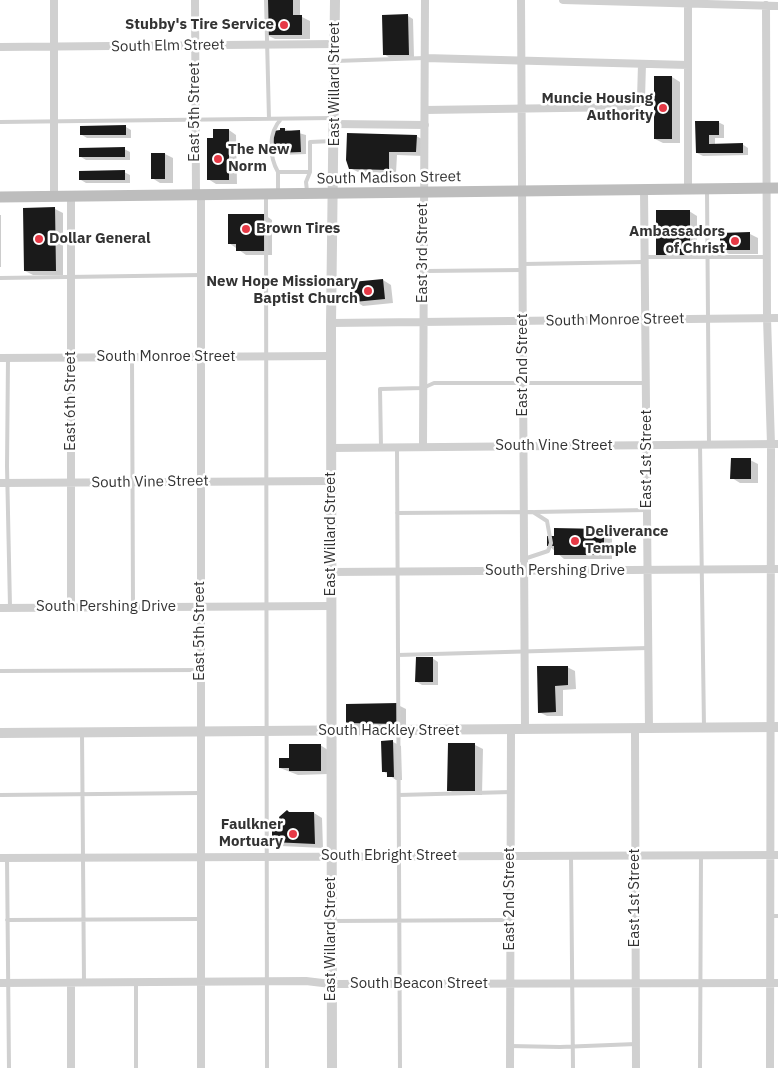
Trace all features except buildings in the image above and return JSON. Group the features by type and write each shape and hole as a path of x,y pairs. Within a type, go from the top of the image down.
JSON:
{"main road":[{"name":"South Madison Street","path":"0,197 772,188"}],"street":[{"path":"54,0 54,196"},
{"name":"East 5th Street","path":"195,0 195,120 201,275 199,481 201,1068"},
{"name":"East Willard Street","path":"332,1068 331,323 335,141 335,0"},
{"name":"East 3rd Street","path":"423,446 422,271 425,0"},
{"name":"East 2nd Street","path":"521,0 525,729"},
{"path":"563,0 778,6"},
{"path":"688,4 688,189"},
{"path":"766,5 772,188 767,257 767,318 774,444 774,983 770,1068"},
{"name":"South Elm Street","path":"0,47 335,44"},
{"path":"425,58 688,64"},
{"path":"425,110 636,106 641,99 642,64"},
{"path":"335,121 425,125"},
{"name":"East 1st Street","path":"644,190 648,510 648,729"},
{"name":"East 6th Street","path":"71,195 71,607"},
{"name":"South Monroe Street","path":"331,323 778,318"},
{"name":"South Monroe Street","path":"4,358 331,356"},
{"name":"South Vine Street","path":"331,448 774,444"},
{"name":"South Vine Street","path":"4,483 331,481"},
{"name":"South Pershing Drive","path":"331,572 774,569"},
{"name":"South Pershing Drive","path":"0,608 331,606"},
{"name":"South Hackley Street","path":"0,733 774,728"},
{"name":"East 1st Street","path":"635,729 636,1068"},
{"name":"East 2nd Street","path":"510,1068 511,730"},
{"name":"South Ebright Street","path":"4,858 774,855"},
{"name":"South Beacon Street","path":"4,983 306,981 331,984 774,983"},
{"path":"70,983 71,1068"}],"lane":[{"path":"266,0 269,119"},
{"path":"335,61 425,58"},
{"path":"0,122 269,119 335,121"},
{"path":"267,1068 266,357 272,194 278,172 272,162 272,130 281,119"},
{"path":"307,194 306,182 310,172 310,142 335,141"},
{"path":"278,172 310,172"},
{"path":"707,189 709,445"},
{"path":"422,271 707,257 767,257"},
{"path":"0,278 201,275"},
{"path":"132,357 133,607"},
{"path":"4,358 4,483 10,607"},
{"path":"381,447 380,389 423,388 434,383 646,383"},
{"path":"700,445 704,728"},
{"path":"397,446 400,1068"},
{"path":"397,513 648,510"},
{"path":"524,559 548,551 551,543 547,521 534,512"},
{"path":"398,655 648,648"},
{"path":"0,671 200,670"},
{"path":"82,733 84,983"},
{"path":"399,795 511,792"},
{"path":"0,795 200,793"},
{"path":"700,1068 701,855"},
{"path":"571,856 573,1068"},
{"path":"4,858 8,920 4,983 9,1068"},
{"path":"8,920 200,919"},
{"path":"331,921 510,920"},
{"path":"136,982 136,1068"},
{"path":"510,1046 636,1044"}],"place":[{"name":"Stubby's Tire Service","path":"284,25"},
{"name":"Muncie Housing Authority","path":"663,108"},
{"name":"The New Norm","path":"218,159"},
{"name":"Brown Tires","path":"246,229"},
{"name":"Dollar General","path":"39,239"},
{"name":"Ambassadors of Christ","path":"735,241"},
{"name":"New Hope Missionary Baptist Church","path":"368,291"},
{"name":"Deliverance Temple","path":"575,541"},
{"name":"Faulkner Mortuary","path":"293,834"}]}
